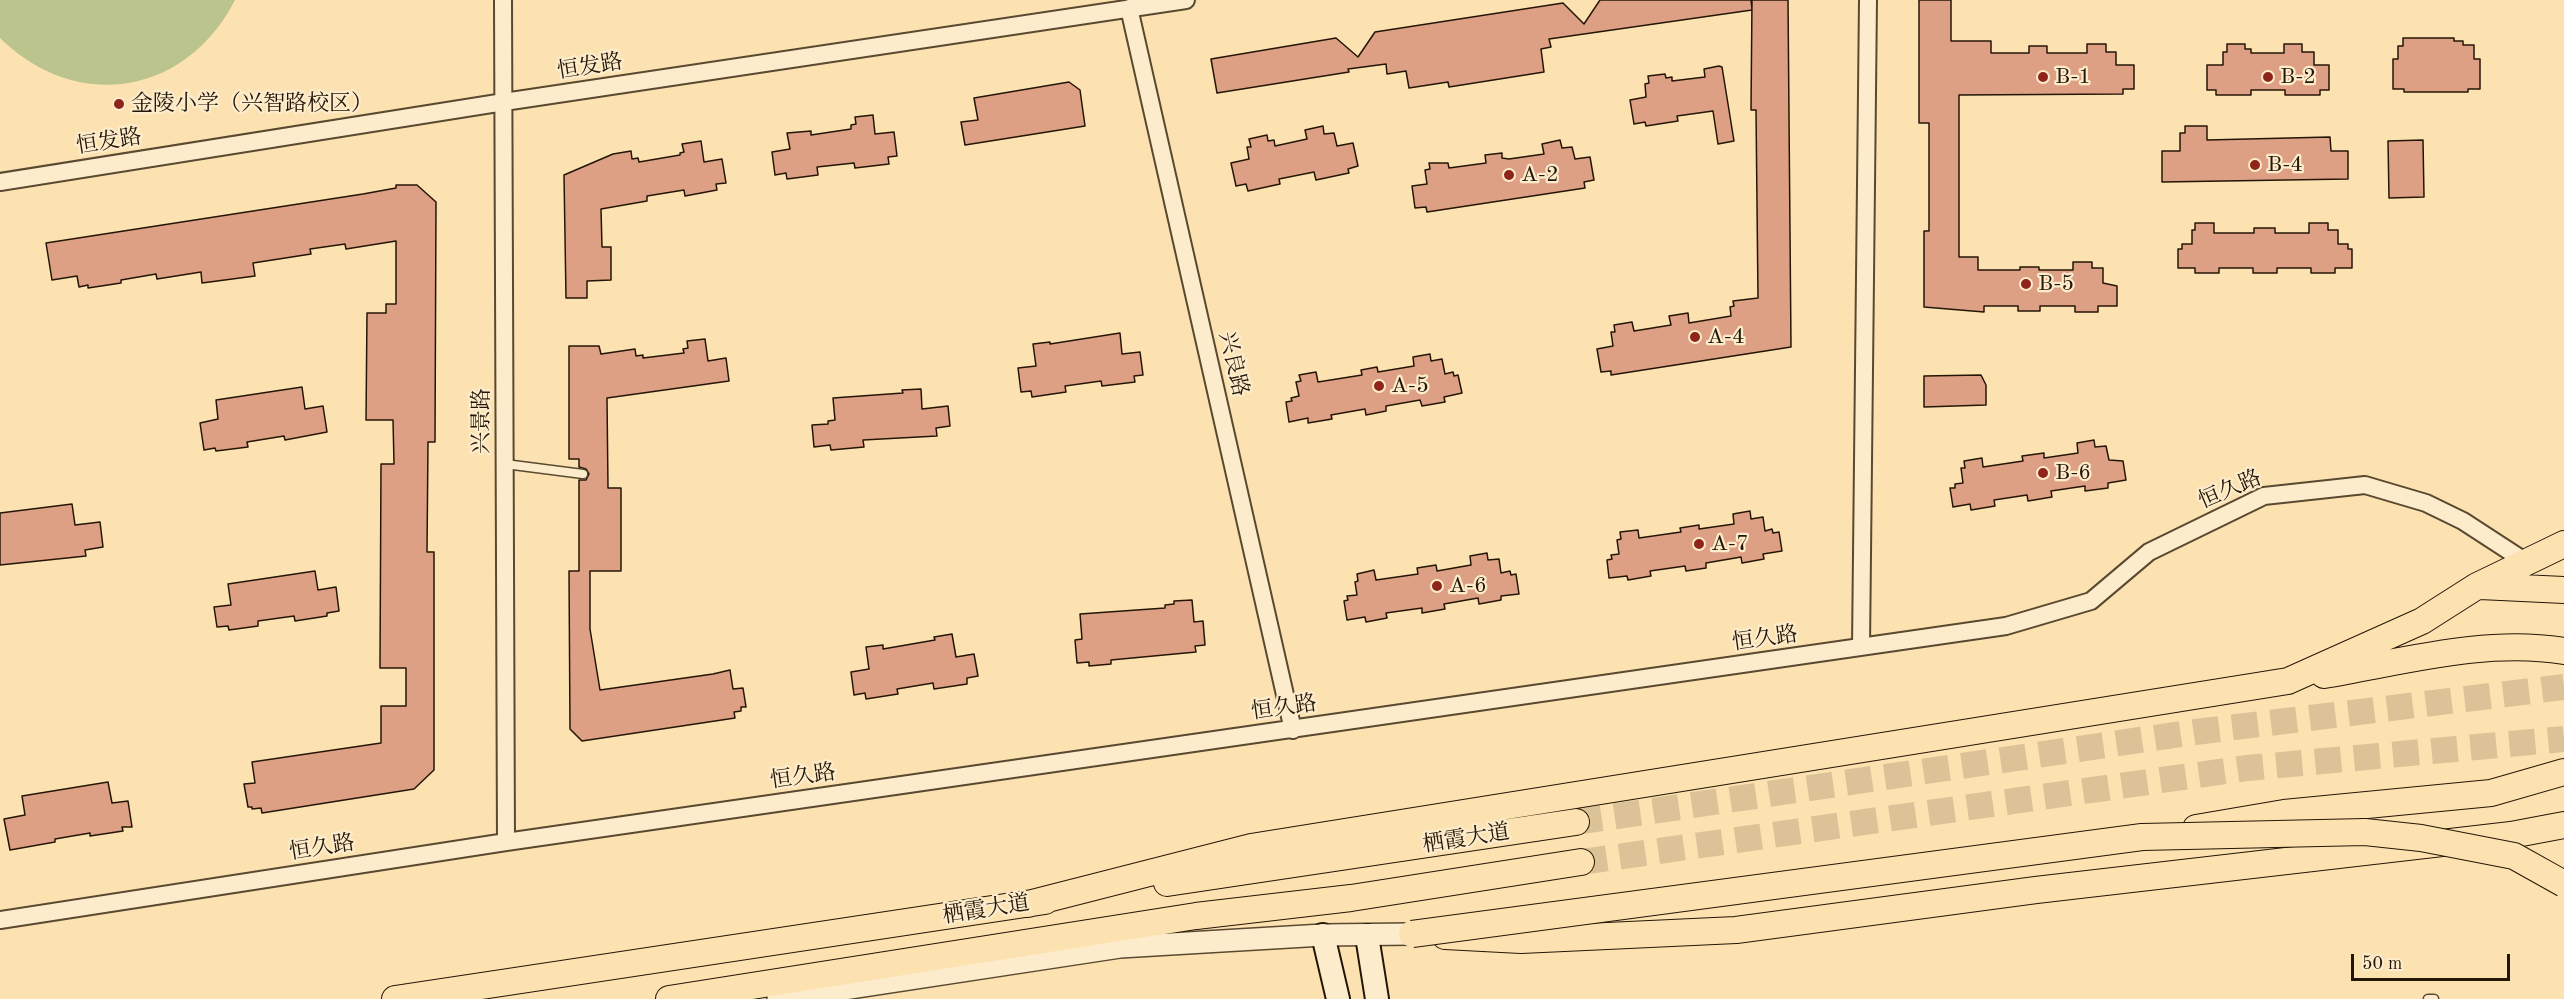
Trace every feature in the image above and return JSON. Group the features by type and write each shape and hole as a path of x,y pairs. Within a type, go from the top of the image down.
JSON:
{"main road":[{"path":"2288,681 2422,621 2477,585 2564,544"},
{"path":"2477,585 2564,590"},
{"path":"1028,904 1251,847 2481,648 2545,648 2564,651"},
{"path":"1412,934 2142,837 2284,813 2491,794 2564,772"},
{"name":"栖霞大道","path":"395,999 1576,822"},
{"path":"1412,934 1521,940 1736,930 2036,890 2500,837 2564,825"},
{"path":"2142,837 2365,832 2421,838 2514,855 2564,884"},
{"name":"栖霞大道","path":"669,999 1196,916 1351,898 1581,861"},
{"path":"1323,935 1338,999"},
{"path":"1367,936 1377,999"}],"street":[{"name":"兴景路","path":"503,0 506,843"},
{"name":"恒发路","path":"0,182 504,102 1186,0"},
{"path":"1861,647 1868,0"},
{"name":"兴良路","path":"1129,8 1293,730"},
{"name":"恒久路","path":"0,920 506,843 2006,626 2091,601 2149,552 2264,496 2364,485 2426,503 2463,521 2526,562"},
{"path":"778,999 1120,947 1323,935 1412,934"}],"lane":[{"path":"505,464 583,474"},
{"path":"2428,999 2434,999"}],"green space":[{"path":"0,0 235,0 214,32 188,57 159,74 128,83 95,84 62,77 30,62 0,38"}],"building":[{"path":"1600,0 1751,0 1752,10 1549,39 1551,47 1541,49 1544,72 1449,87 1448,82 1409,88 1406,71 1387,74 1386,64 1217,93 1211,59 1336,38 1358,57 1375,32 1563,3 1584,24"},
{"path":"1752,0 1788,0 1791,347 1611,375 1611,371 1601,372 1597,349 1613,346 1611,332 1615,332 1614,325 1632,322 1634,331 1671,325 1669,316 1688,313 1689,323 1731,316 1730,307 1734,306 1733,301 1758,298 1756,110 1751,110"},
{"path":"1919,0 1951,0 1951,41 1991,41 1991,53 2029,53 2029,46 2047,46 2047,53 2087,53 2087,44 2106,44 2106,52 2116,52 2116,65 2134,65 2134,89 2123,89 2123,94 1959,95 1959,257 1978,257 1978,270 2020,270 2020,267 2039,267 2039,270 2073,270 2073,262 2092,262 2092,268 2103,268 2103,283 2117,286 2117,306 2098,306 2098,312 2075,312 2075,306 2040,306 2040,311 2018,311 2018,306 1984,306 1984,312 1924,307 1924,231 1929,231 1929,123 1919,123"},
{"path":"2403,38 2454,38 2454,41 2463,41 2463,45 2474,45 2474,59 2480,59 2480,89 2468,89 2468,92 2404,92 2404,89 2393,89 2393,59 2398,59 2398,46 2403,46"},
{"name":"B-2","path":"2227,44 2245,44 2245,49 2251,49 2251,53 2284,53 2284,44 2302,44 2302,52 2314,52 2314,65 2329,65 2329,90 2320,90 2320,95 2285,95 2285,90 2251,90 2251,95 2216,95 2216,90 2207,90 2207,65 2223,65 2223,52 2227,52"},
{"path":"1722,67 1734,141 1718,144 1713,111 1677,116 1678,121 1646,126 1645,122 1634,124 1630,100 1646,97 1645,84 1649,83 1648,76 1665,74 1666,78 1672,77 1672,81 1705,77 1704,69"},
{"path":"1069,82 1080,90 1085,126 965,145 961,122 978,120 974,98"},
{"path":"873,115 875,134 894,132 897,156 888,157 889,164 855,168 854,163 817,167 818,175 787,179 786,173 775,175 772,152 790,149 787,133 811,131 811,135 851,129 851,125 856,124 855,117"},
{"path":"1323,126 1324,134 1334,133 1337,146 1353,143 1358,166 1348,169 1349,173 1316,180 1314,172 1279,179 1280,184 1248,191 1246,184 1236,186 1231,163 1249,159 1247,147 1251,147 1249,139 1267,135 1268,141 1274,140 1275,146 1307,139 1305,130"},
{"name":"B-4","path":"2185,126 2207,126 2207,140 2330,137 2331,151 2348,151 2348,179 2162,182 2162,151 2180,151 2180,133 2185,133"},
{"name":"A-2","path":"1560,140 1562,148 1572,147 1575,159 1590,157 1594,180 1584,182 1585,188 1427,212 1426,207 1415,208 1412,186 1427,184 1425,170 1430,169 1429,163 1448,163 1449,168 1486,163 1485,155 1502,153 1502,158 1509,159 1544,154 1542,144"},
{"path":"2423,140 2424,197 2389,198 2388,141"},
{"path":"701,141 704,162 722,159 726,183 716,184 717,190 685,196 684,190 647,196 647,201 601,209 602,247 611,247 611,280 587,281 587,298 566,298 564,175 613,154 631,151 632,159 638,158 639,162 680,155 684,152 682,144"},
{"path":"396,185 417,185 436,202 435,442 428,442 427,552 434,552 434,770 414,789 262,813 261,808 248,807 244,784 255,783 252,762 381,743 381,706 406,706 406,668 380,668 381,464 394,464 393,420 366,420 367,313 386,313 386,304 396,304 396,241 346,249 345,244 310,249 311,254 253,263 255,276 202,283 201,272 157,279 156,274 88,288 88,285 79,287 77,276 52,280 46,243 363,194 396,188"},
{"path":"2195,223 2214,223 2214,233 2254,233 2254,228 2275,228 2275,233 2309,233 2309,223 2328,223 2328,230 2338,230 2338,244 2348,244 2348,249 2352,249 2352,268 2335,268 2335,273 2311,273 2311,268 2277,268 2277,273 2253,273 2253,268 2219,268 2219,273 2195,273 2195,268 2178,268 2178,249 2182,249 2182,244 2192,244 2192,230 2195,230"},
{"path":"1120,333 1122,354 1140,352 1143,375 1134,376 1135,382 1102,386 1101,381 1065,386 1066,392 1032,397 1031,391 1021,392 1018,368 1036,366 1033,344 1050,342 1050,344"},
{"path":"705,339 708,361 726,358 729,381 607,398 608,488 621,488 621,571 590,571 590,629 600,690 730,670 733,689 743,688 746,707 741,707 741,711 734,712 735,718 582,741 570,729 569,571 579,571 579,480 586,480 589,474 586,469 579,467 579,459 569,459 569,346 599,346 601,354 635,349 636,356 643,355 643,358 684,353 683,349 688,348 687,341"},
{"name":"A-5","path":"1430,354 1431,361 1442,359 1445,374 1453,372 1454,376 1458,375 1462,393 1444,397 1445,402 1422,406 1420,400 1386,406 1386,411 1366,415 1365,409 1331,415 1332,419 1308,423 1308,418 1289,422 1286,402 1299,396 1296,382 1301,381 1299,375 1316,372 1318,382 1362,375 1361,370 1377,367 1378,372 1414,366 1413,357"},
{"path":"1981,375 1986,385 1986,405 1924,407 1924,376"},
{"path":"302,387 305,409 323,406 327,432 285,440 284,436 247,442 248,447 216,451 215,448 204,450 200,423 218,419 216,400"},
{"path":"921,389 922,409 948,406 950,426 936,428 937,436 863,440 864,447 831,450 830,445 814,447 812,425 828,424 828,421 835,420 833,398 903,393 902,390"},
{"name":"B-6","path":"2094,440 2095,447 2106,446 2109,460 2123,461 2126,480 2108,483 2108,488 2085,491 2085,486 2051,491 2052,497 2028,501 2027,495 1994,500 1995,506 1971,510 1970,504 1953,507 1950,488 1955,488 1955,484 1963,483 1961,468 1965,468 1964,461 1982,458 1983,467 2023,461 2022,456 2044,453 2044,458 2078,453 2077,443"},
{"path":"72,504 75,525 100,522 103,547 85,550 86,556 0,565 0,513"},
{"name":"A-7","path":"1750,511 1751,519 1763,517 1765,531 1772,529 1773,533 1779,532 1782,551 1763,554 1764,559 1742,563 1741,557 1706,563 1706,568 1686,571 1685,566 1650,571 1651,576 1628,580 1627,576 1609,578 1607,560 1612,559 1611,555 1619,554 1617,540 1621,539 1620,532 1638,530 1639,538 1681,532 1680,528 1699,525 1699,529 1734,524 1733,514"},
{"name":"A-6","path":"1487,553 1488,560 1499,559 1501,573 1510,571 1511,575 1516,574 1519,594 1501,596 1501,600 1479,604 1478,598 1444,604 1445,609 1422,613 1422,608 1386,613 1387,618 1366,622 1365,617 1347,620 1344,601 1348,600 1347,596 1357,595 1355,582 1358,581 1357,574 1374,570 1376,580 1418,574 1417,568 1436,565 1437,571 1471,565 1470,556"},
{"path":"315,571 318,590 336,587 339,611 327,613 327,616 295,621 294,616 258,621 258,626 229,630 228,626 217,627 214,607 231,605 228,584"},
{"path":"1192,600 1194,622 1203,621 1205,645 1195,646 1196,652 1111,660 1111,664 1089,666 1089,662 1077,663 1075,640 1082,639 1080,614 1165,608 1165,605 1174,604 1174,601"},
{"path":"952,634 956,657 974,654 978,676 967,678 967,684 934,689 933,683 897,689 898,694 866,699 865,693 854,695 851,672 869,669 866,647 883,645 883,649 935,640 934,637"},
{"path":"108,782 112,803 128,801 132,827 122,827 123,831 90,836 90,833 55,839 55,842 10,850 4,819 25,815 22,796"}],"tunnel":[{"path":"1576,822 2195,732 2564,687"},
{"path":"1581,862 2247,768 2564,739"}],"place":[{"name":"B-1","path":"2043,77"},
{"name":"B-2","path":"2268,77"},
{"name":"金陵小学（兴智路校区）","path":"119,104"},
{"name":"B-4","path":"2255,165"},
{"name":"A-2","path":"1509,175"},
{"name":"B-5","path":"2026,284"},
{"name":"A-4","path":"1695,337"},
{"name":"A-5","path":"1379,386"},
{"name":"B-6","path":"2043,473"},
{"name":"A-7","path":"1699,544"},
{"name":"A-6","path":"1437,586"}]}
